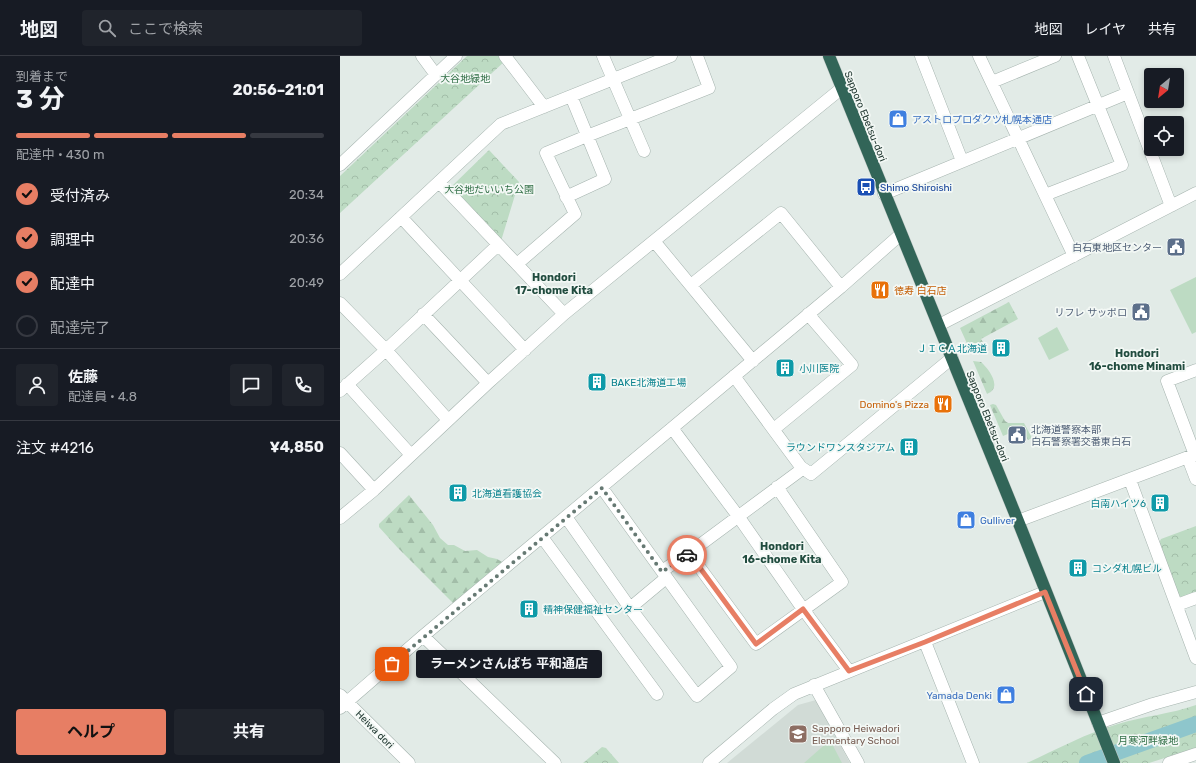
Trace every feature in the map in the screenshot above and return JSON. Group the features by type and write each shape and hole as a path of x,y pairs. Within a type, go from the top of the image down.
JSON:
{"highway":[{"name":"Sapporo Ebetsu-dori","path":"829,56 884,194 939,325 1114,763"}],"street":[{"path":"422,56 436,75"},
{"path":"340,165 456,56"},
{"path":"505,56 544,107"},
{"path":"603,56 612,80 644,151"},
{"path":"340,274 501,124 671,56"},
{"path":"517,264 575,214 546,153 709,88 697,56"},
{"path":"921,56 962,161"},
{"path":"979,56 1074,256"},
{"path":"992,82 1055,56"},
{"path":"1045,195 1122,165 1078,56"},
{"path":"1114,56 1171,206"},
{"path":"340,517 374,490 564,314 842,88"},
{"path":"884,194 1128,93"},
{"path":"566,197 605,179 571,96"},
{"path":"439,182 564,314"},
{"path":"939,325 1196,193"},
{"path":"691,285 781,213 841,287"},
{"path":"401,217 525,350"},
{"path":"342,702 602,488 841,287 901,234"},
{"path":"654,241 753,361"},
{"path":"411,455 344,388 498,245"},
{"path":"340,303 386,350 448,420"},
{"path":"424,314 488,383"},
{"path":"774,430 852,365 808,314"},
{"path":"734,376 801,467 811,474 952,358"},
{"path":"1196,370 1167,381 1193,456 1196,479"},
{"path":"672,428 738,516 803,609 849,671"},
{"path":"340,453 374,490"},
{"path":"1018,521 1193,456"},
{"path":"630,608 689,553 800,470 801,467"},
{"path":"1130,480 1196,658"},
{"path":"689,553 756,644 842,582 777,487"},
{"path":"566,517 630,608 697,696 731,667 602,488"},
{"path":"542,537 657,694"},
{"path":"709,763 773,709 794,694 1045,592"},
{"path":"1177,605 1196,598"},
{"path":"423,636 555,763"},
{"path":"925,642 973,763"},
{"path":"814,685 858,763"},
{"path":"1098,724 1153,704 1196,692"},
{"name":"Heiwa dori","path":"342,702 410,763"},
{"path":"1169,763 1196,754"}],"shaded area":[{"name":"Sapporo Heiwadori Elementary School","path":"816,700 850,763 727,763 798,705"}],"green space":[{"name":"大谷地緑地","path":"467,56 502,56 505,61 340,213 340,176"},
{"name":"大谷地だいいち公園","path":"489,150 519,182 501,241 451,187"},
{"path":"1196,277 1196,332 1192,334 1170,290"},
{"path":"1009,302 1018,319 981,339 987,349 980,353 970,350 960,328"},
{"path":"1057,327 1069,350 1049,360 1038,338"},
{"path":"973,361 981,362 988,369 993,378 994,387 992,391 987,394"},
{"path":"990,405 996,405 1005,421 1008,423 1024,423 1032,438 1028,440 1022,428 1003,436"},
{"path":"409,495 433,525 440,538 448,545 454,545 465,551 477,550 488,557 497,559 504,563 454,604 379,527 379,524"},
{"path":"1196,526 1196,593 1183,598 1179,596 1159,543 1161,539"},
{"name":"月寒河畔緑地","path":"1196,705 1196,748 1149,763 1027,763 1106,728 1128,721 1177,711"},
{"path":"830,740 842,763 804,763"},
{"path":"602,747 606,748 619,763 583,763"}],"waterway":[{"path":"1087,763 1196,724"}],"way so far":[{"path":"392,664 423,636 602,488 662,572 687,555"}],"place":[{"name":"アストロプロダクツ札幌本通店","path":"898,119"},
{"name":"Shimo Shiroishi","path":"866,187"},
{"name":"白石東地区センター","path":"1176,247"},
{"name":"徳寿 白石店","path":"880,290"},
{"name":"リフレ サッポロ","path":"1141,312"},
{"name":"ＪＩＣＡ北海道","path":"1001,348"},
{"name":"小川医院","path":"785,368"},
{"name":"BAKE北海道工場","path":"597,382"},
{"name":"Domino's Pizza","path":"943,404"},
{"name":"北海道警察本部 白石警察署交番東白石","path":"1017,435"},
{"name":"ラウンドワンスタジアム","path":"909,447"},
{"name":"北海道看護協会","path":"458,493"},
{"name":"白南ハイツ6","path":"1160,503"},
{"name":"Gulliver","path":"966,520"},
{"name":"コシダ札幌ビル","path":"1078,568"},
{"name":"精神保健福祉センター","path":"529,609"},
{"name":"ラーメンさんぱち 平和通店","path":"392,664"},
{"name":"Yamada Denki","path":"1006,695"},
{"name":"Sapporo Heiwadori Elementary School","path":"798,734"}],"district":[{"name":"Hondori 17-chome Kita","path":"554,283"},
{"name":"Hondori 16-chome Minami","path":"1137,359"},
{"name":"Hondori 16-chome Kita","path":"782,552"}],"route":[{"path":"687,555 689,553 756,644 803,609 849,671 925,642 1045,592 1086,694"}]}
